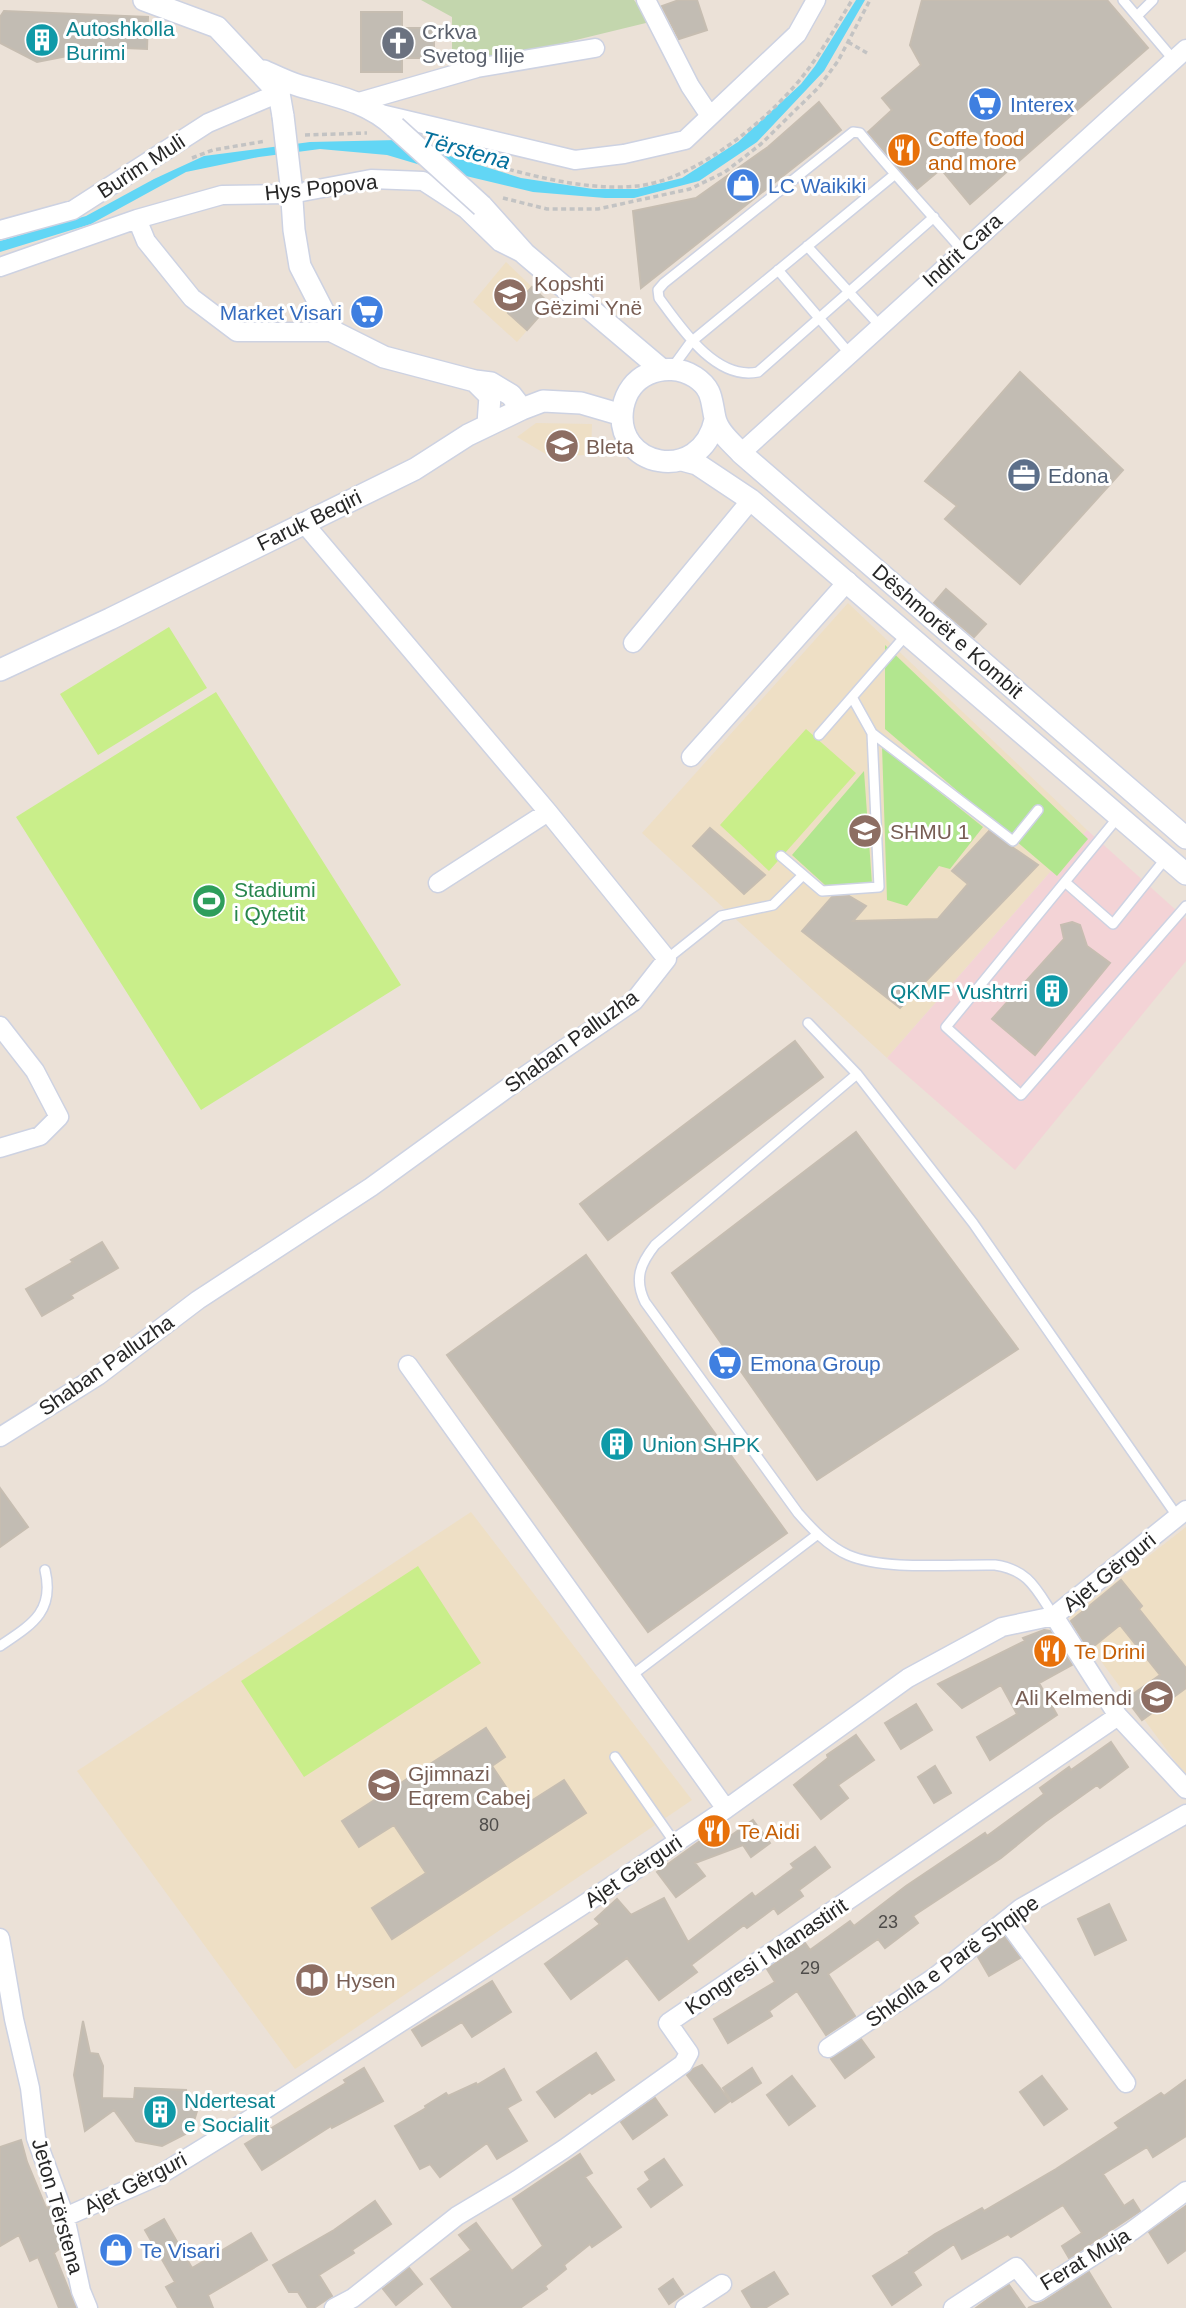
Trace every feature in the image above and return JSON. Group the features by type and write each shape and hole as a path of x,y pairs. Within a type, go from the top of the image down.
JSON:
{"street":[{"path":"144,0 217,27 279,93 300,266 334,332"},
{"path":"646,0 690,86 710,116"},
{"path":"388,120 575,160 624,154 685,141 797,34 816,0"},
{"path":"359,102 477,68 595,48"},
{"name":"Indrit Cara","path":"741,453 1179,54"},
{"path":"253,66 298,85 359,102 388,120 482,206 525,254 666,369"},
{"name":"Burim Muli","path":"0,230 73,210 208,123 279,93"},
{"name":"Hys Popova","path":"0,267 137,219 222,195 371,179 423,181 466,209 500,242 525,254"},
{"path":"137,219 146,241 192,298 237,332 334,332 384,357 491,383 511,395 522,409"},
{"path":"666,369 683,371 704,385 711,396 715,420 708,441 701,449 682,460 670,462 646,456 628,439 622,415 631,387 645,375 666,369"},
{"path":"475,381 490,397 488,424"},
{"name":"Faruk Beqiri","path":"0,670 415,468 488,424 522,409 543,401 581,402 622,415"},
{"name":"Dëshmorët e Kombit","path":"715,420 741,453 1186,838"},
{"name":"Dëshmorët e Kombit","path":"682,460 697,464 751,499 1186,874"},
{"path":"633,643 751,499"},
{"path":"303,522 548,812 667,959"},
{"name":"Dëshmorët e Kombit","path":"691,757 848,581"},
{"path":"883,611 901,591"},
{"path":"1067,771 1086,751"},
{"path":"438,883 548,812"},
{"name":"Shaban Palluzha","path":"0,1437 99,1375 198,1300 371,1187 513,1084 634,1001 667,959"},
{"path":"0,1026 35,1071 59,1117 40,1136 0,1149"},
{"path":"408,1365 726,1809"},
{"name":"Ajet Gërguri","path":"65,2217 158,2176 675,1843 908,1678 1002,1627 1054,1616 1181,1513"},
{"path":"1054,1616 1118,1717 1186,1789"},
{"name":"Kongresi i Manastirit","path":"334,2308 353,2298 457,2216 545,2161 683,2064 689,2053 668,2023 1118,1717"},
{"name":"Shkolla e Parë Shqipe","path":"828,2048 935,1977 1021,1908 1186,1814"},
{"path":"1006,1920 1126,2083"},
{"name":"Jeton Tërstena","path":"0,1938 7,2024 30,2088 36,2138 65,2217 81,2291 88,2308"},
{"name":"Ferat Muja","path":"953,2308 1016,2267 1037,2292 1132,2231 1186,2191"},
{"path":"685,2308 722,2284"}],"lane":[{"path":"1123,0 1179,54"},
{"path":"1137,16 1153,0"},
{"path":"934,217 758,372 746,374 731,371 691,342 659,298 658,290 664,284 853,132 860,133 894,175 934,217 962,250"},
{"path":"666,369 691,342 894,175"},
{"path":"807,246 880,326"},
{"path":"778,270 849,353"},
{"path":"819,735 908,633"},
{"path":"852,697 872,733 1013,841 1038,810"},
{"path":"780,856 821,891 879,887 872,733"},
{"path":"1119,816 946,1027 1021,1095 1186,906"},
{"path":"1065,883 1113,924 1167,857"},
{"path":"667,959 721,916 774,905 803,875"},
{"path":"808,1023 857,1074 973,1223 1181,1513"},
{"path":"857,1074 655,1245 642,1264 638,1283 645,1302 798,1513 818,1534 847,1554 866,1561 1007,1567 1031,1580 1054,1616"},
{"path":"631,1676 818,1534"},
{"path":"0,1646 27,1628 42,1611 48,1591 45,1570"},
{"path":"615,1757 675,1843"}],"path":[{"path":"848,42 867,54"}],"shaded area":[{"name":"Kopshti Gëzimi Ynë","path":"506,262 550,304 517,342 473,302"},
{"name":"Bleta","path":"536,423 592,424 591,455 549,456 517,437"},
{"name":"SHMU 1","path":"848,603 1087,830 887,1058 642,833"},
{"path":"1087,830 1186,919 1186,961 1015,1170 887,1058"},
{"name":"Gjimnazi Eqrem Cabej","path":"471,1512 692,1800 295,2069 77,1771"},
{"name":"Ali Kelmendi","path":"1186,1527 1186,1776 1069,1618"}],"green space":[{"path":"421,0 634,0 650,22 452,70 452,17"},
{"path":"169,627 207,688 98,755 60,694"},
{"path":"885,645 1088,839 1057,876 885,729"},
{"name":"Stadiumi i Qytetit","path":"216,692 401,985 201,1110 16,817"},
{"path":"806,729 856,773 769,871 720,825"},
{"path":"882,746 983,827 950,869 939,866 907,906 887,900"},
{"path":"864,771 872,884 825,885 792,855"},
{"path":"418,1566 481,1663 304,1777 241,1681"}],"water":[{"path":"856,0 865,0 824,71 757,142 699,181 634,198 533,192 387,155 320,149 259,157 186,172 91,224 0,252 0,241 86,216 154,179 204,156 310,142 398,140 521,178 593,189 637,189 682,178 738,142 801,84"}],"building":[{"path":"679,0 697,0 707,30 679,39 662,6"},
{"name":"Interex","path":"922,0 1107,0 1148,48 970,204 941,169 917,189 868,132 892,110 882,98 921,65 910,45"},
{"name":"Autoshkolla Burimi","path":"4,11 148,17 147,49 79,46 72,55 37,62 0,43 0,17"},
{"name":"Crkva Svetog Ilije","path":"361,12 402,12 402,28 434,28 434,58 402,58 402,72 361,72"},
{"name":"LC Waikiki","path":"819,102 841,130 641,288 633,211 696,198 768,147"},
{"name":"Kopshti Gëzimi Ynë","path":"532,287 550,304 527,330 508,313"},
{"name":"Edona","path":"1020,372 1123,470 1020,584 945,519 957,506 925,481"},
{"path":"946,589 986,624 974,637 934,603"},
{"path":"710,828 765,875 744,894 693,846"},
{"name":"SHMU 1","path":"989,831 1038,865 900,1008 802,931 832,897 849,896 866,906 853,921 938,919 968,884 952,871"},
{"name":"QKMF Vushtrri","path":"1072,922 1080,925 1087,946 1110,963 1035,1055 992,1019 1064,939 1061,925"},
{"path":"795,1041 823,1077 608,1240 580,1204"},
{"path":"856,1132 1018,1349 817,1480 672,1273"},
{"path":"102,1242 118,1268 71,1295 73,1298 42,1316 26,1289"},
{"name":"Union SHPK","path":"586,1255 787,1533 648,1632 447,1355"},
{"path":"0,1488 28,1527 0,1547"},
{"path":"1121,1580 1142,1606 1139,1609 1186,1668 1186,1688 1142,1720 1126,1699 1160,1675 1120,1625 1089,1650 1071,1621"},
{"path":"1044,1630 1050,1631 1072,1665 1039,1683 1057,1715 990,1760 977,1737 1017,1714 1001,1685 962,1708 938,1684 1025,1641 1023,1638"},
{"path":"916,1704 932,1730 901,1749 885,1723"},
{"path":"486,1728 505,1757 492,1766 520,1808 564,1780 586,1813 392,1939 372,1908 426,1873 394,1825 359,1847 342,1821"},
{"path":"856,1735 874,1760 838,1785 848,1798 821,1819 794,1785 828,1758 827,1755"},
{"path":"1111,1742 1128,1767 1100,1788 1097,1785 1001,1858 913,1916 918,1923 885,1948 878,1939 828,1974 855,2016 826,2035 797,1991 769,2011 772,2016 728,2043 714,2019 775,1982 767,1969 805,1943 810,1950 850,1921 854,1926 906,1886 985,1833 987,1836 1044,1794 1040,1788"},
{"path":"935,1766 951,1793 934,1803 918,1777"},
{"path":"753,1820 770,1843 751,1857 743,1845 695,1863 705,1876 676,1897 657,1872 721,1826 729,1837"},
{"path":"815,1847 830,1867 799,1890 803,1896 778,1914 774,1908 747,1928 744,1925 691,1965 697,1972 659,2000 627,1958 571,1999 545,1964 600,1924 595,1919 617,1899 631,1915 664,1898 688,1942 752,1893 755,1897 794,1868 791,1864"},
{"path":"1109,1904 1126,1940 1095,1955 1078,1919"},
{"path":"1004,1936 1020,1958 989,1976 978,1957"},
{"path":"492,1981 511,2012 472,2037 462,2022 422,2046 412,2030"},
{"path":"83,2021 90,2053 98,2054 103,2066 102,2098 134,2099 135,2088 186,2090 185,2101 200,2101 191,2131 162,2146 136,2141 114,2110 85,2131 74,2075"},
{"path":"861,2039 874,2057 845,2078 831,2059"},
{"path":"596,2053 614,2080 592,2094 590,2092 555,2117 537,2092"},
{"path":"702,2065 730,2101 715,2112 687,2075"},
{"path":"364,2068 383,2101 332,2128 331,2126 262,2170 245,2144 346,2083 344,2080"},
{"path":"752,2068 761,2083 732,2102 723,2088"},
{"path":"504,2069 521,2100 507,2108 527,2141 497,2159 487,2143 440,2177 430,2164 420,2169 395,2126 446,2093 448,2096 476,2083 477,2085"},
{"path":"792,2076 815,2106 789,2125 767,2095"},
{"path":"1042,2076 1067,2109 1044,2125 1020,2092"},
{"path":"1186,2080 1186,2136 1153,2157 1147,2147 1103,2174 1124,2206 1133,2200 1140,2211 1069,2258 1062,2246 1082,2233 1063,2205 1011,2237 1008,2234 962,2259 954,2244 913,2272 921,2285 892,2305 873,2276 935,2234 982,2208 984,2211 1056,2169 1119,2128 1115,2123 1161,2093 1164,2096"},
{"path":"655,2098 667,2115 633,2139 621,2122"},
{"path":"21,2140 27,2162 46,2208 49,2207 54,2220 60,2248 54,2253 76,2308 59,2308 38,2257 30,2261 19,2235 0,2246 0,2147"},
{"path":"580,2154 592,2173 585,2177 621,2227 592,2247 590,2244 564,2265 566,2269 545,2286 547,2289 520,2308 453,2308 431,2279 471,2250 459,2235 476,2223 512,2271 543,2246 513,2199"},
{"path":"664,2159 682,2185 651,2207 638,2189 650,2180 645,2172"},
{"path":"375,2201 391,2224 352,2250 354,2253 319,2275 332,2296 314,2308 308,2308 298,2292 289,2292 273,2265 334,2230"},
{"path":"1186,2206 1186,2250 1168,2263 1149,2232"},
{"path":"164,2219 192,2268 251,2233 267,2260 208,2295 213,2308 178,2308 166,2287 175,2282 145,2230"},
{"path":"409,2268 422,2284 396,2305 383,2289"},
{"path":"774,2272 788,2294 765,2308 752,2308 742,2291"},
{"path":"1089,2272 1111,2308 1028,2308 1043,2302"},
{"path":"673,2279 683,2294 669,2304 659,2289"},
{"path":"1009,2285 1025,2308 976,2308 999,2291"}],"place":[{"name":"Autoshkolla Burimi","path":"42,40"},
{"name":"Crkva Svetog Ilije","path":"398,43"},
{"name":"Interex","path":"985,104"},
{"name":"Coffe food and more","path":"904,150"},
{"name":"LC Waikiki","path":"743,185"},
{"name":"Kopshti Gëzimi Ynë","path":"510,295"},
{"name":"Market Visari","path":"367,312"},
{"name":"Bleta","path":"562,446"},
{"name":"Edona","path":"1024,475"},
{"name":"SHMU 1","path":"865,831"},
{"name":"Stadiumi i Qytetit","path":"209,901"},
{"name":"QKMF Vushtrri","path":"1052,991"},
{"name":"Emona Group","path":"725,1363"},
{"name":"Union SHPK","path":"617,1444"},
{"name":"Te Drini","path":"1050,1651"},
{"name":"Ali Kelmendi","path":"1157,1697"},
{"name":"Gjimnazi Eqrem Cabej","path":"384,1785"},
{"name":"Te Aidi","path":"714,1831"},
{"name":"Hysen","path":"312,1980"},
{"name":"Ndertesat e Socialit","path":"160,2112"},
{"name":"Te Visari","path":"116,2250"}],"water label":[{"name":"Tërstena","path":"466,150"}]}
